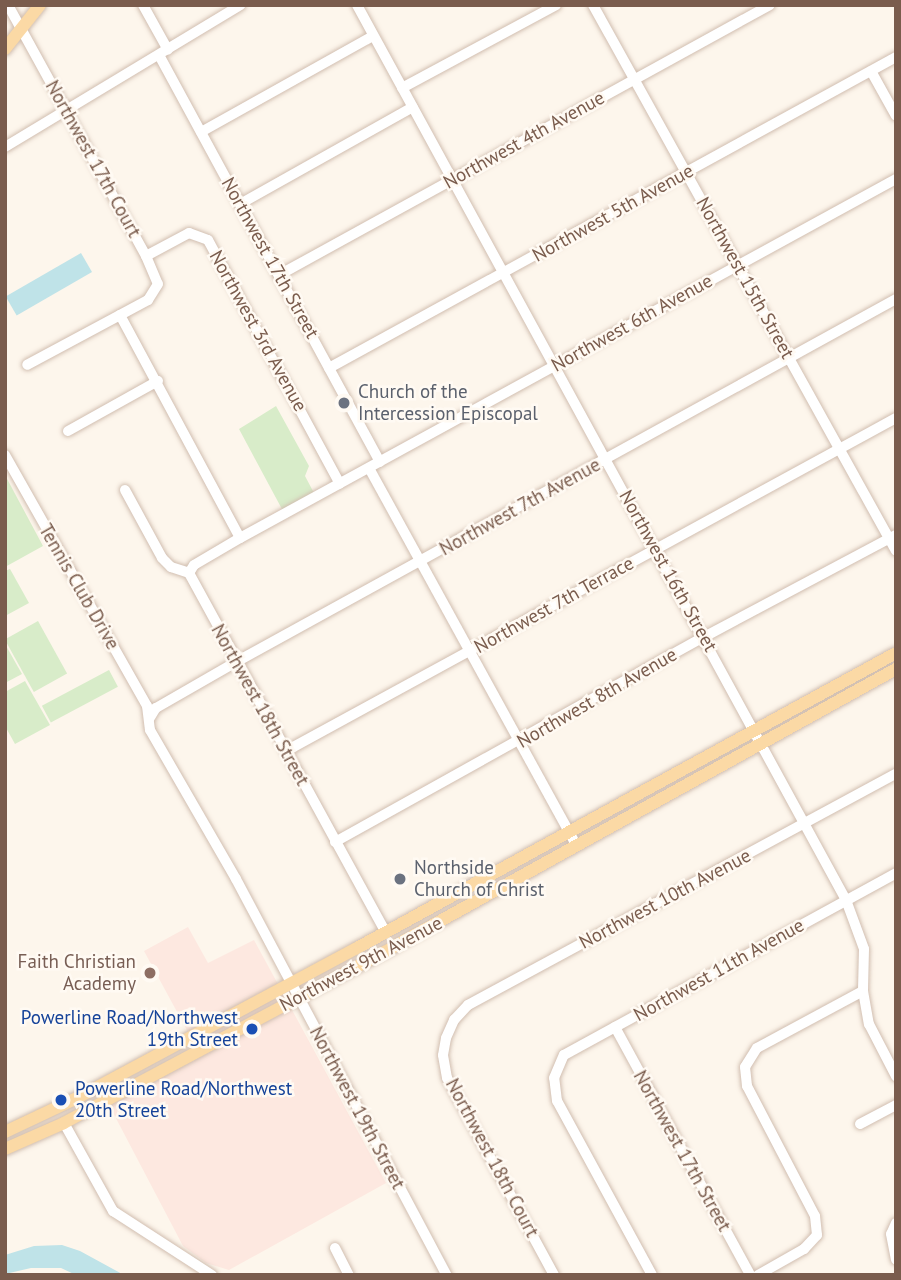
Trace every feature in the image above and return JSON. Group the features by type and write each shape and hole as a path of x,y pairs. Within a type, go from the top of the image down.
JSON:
{"main road":[{"path":"5,49 40,5"},
{"name":"Northwest 9th Avenue","path":"5,1132 79,1097 386,933 896,653"},
{"name":"Northwest 9th Avenue","path":"5,1149 64,1123 298,998 896,670"},
{"path":"64,1123 66,1113 79,1097"},
{"path":"41,1133 57,1108"}],"street":[{"name":"Northwest 17th Court","path":"8,5 146,256 158,284 148,300 120,315"},
{"name":"Northwest 17th Street","path":"143,5 201,132 380,462"},
{"path":"5,147 240,5"},
{"name":"Northwest 16th Street","path":"357,5 846,901 864,949 863,991 869,1024 896,1076"},
{"path":"402,88 556,5"},
{"name":"Northwest 15th Street","path":"593,5 839,449 892,537 896,551"},
{"name":"Northwest 4th Avenue","path":"279,275 770,5"},
{"path":"201,132 373,36"},
{"name":"Northwest 5th Avenue","path":"329,368 896,57"},
{"path":"871,71 896,116"},
{"path":"240,204 413,107"},
{"name":"Northwest 6th Avenue","path":"189,573 194,565 240,538 896,179"},
{"name":"Northwest 3rd Avenue","path":"146,256 190,233 203,236 340,484"},
{"name":"Northwest 7th Avenue","path":"149,720 156,708 236,662 896,299"},
{"path":"27,365 120,315 158,380 240,538"},
{"path":"68,431 158,380"},
{"name":"Northwest 7th Terrace","path":"286,751 896,418"},
{"name":"Tennis Club Drive","path":"5,455 83,587 147,706 149,720"},
{"path":"369,468 577,846"},
{"path":"125,490 162,558 171,567 189,573"},
{"name":"Northwest 8th Avenue","path":"335,842 704,637 892,537"},
{"name":"Northwest 18th Street","path":"189,573 386,933"},
{"name":"Northwest 19th Street","path":"149,720 150,730 236,879 447,1275"},
{"name":"Northwest 10th Avenue","path":"446,1038 454,1020 468,1005 896,774"},
{"name":"Northwest 11th Avenue","path":"652,1275 557,1101 554,1078 565,1055 896,873"},
{"path":"758,1275 804,1249 817,1235 815,1216 747,1086 745,1067 757,1048 863,991"},
{"name":"Northwest 17th Street","path":"615,1027 750,1275"},
{"name":"Northwest 18th Court","path":"446,1038 443,1055 447,1078 554,1275"},
{"path":"860,1124 896,1105"},
{"path":"64,1123 113,1211 212,1275"},
{"path":"896,1223 891,1234 896,1260"},
{"path":"335,1248 349,1275"}],"shaded area":[{"path":"188,927 208,963 254,940 386,1183 229,1270 206,1263 183,1246 109,1105 201,1056 144,951"}],"green space":[{"path":"276,406 309,466 305,476 314,493 283,511 239,429"},
{"path":"5,475 43,546 5,567"},
{"path":"10,569 29,603 5,616 5,571"},
{"path":"38,621 67,673 34,692 5,639"},
{"path":"5,644 22,674 5,683"},
{"path":"109,670 118,687 51,722 42,706"},
{"path":"25,681 50,725 15,744 5,726 5,692"}],"water":[{"path":"81,253 92,272 17,316 6,296"},
{"path":"62,1245 80,1251 124,1275 76,1275 61,1268 31,1268 5,1274 5,1255 34,1246"}],"place":[{"name":"Church of the Intercession Episcopal","path":"344,403"},
{"name":"Northside Church of Christ","path":"400,879"},
{"name":"Faith Christian Academy","path":"150,973"},
{"name":"Powerline Road/Northwest 19th Street","path":"252,1029"},
{"name":"Powerline Road/Northwest 20th Street","path":"61,1100"}]}
